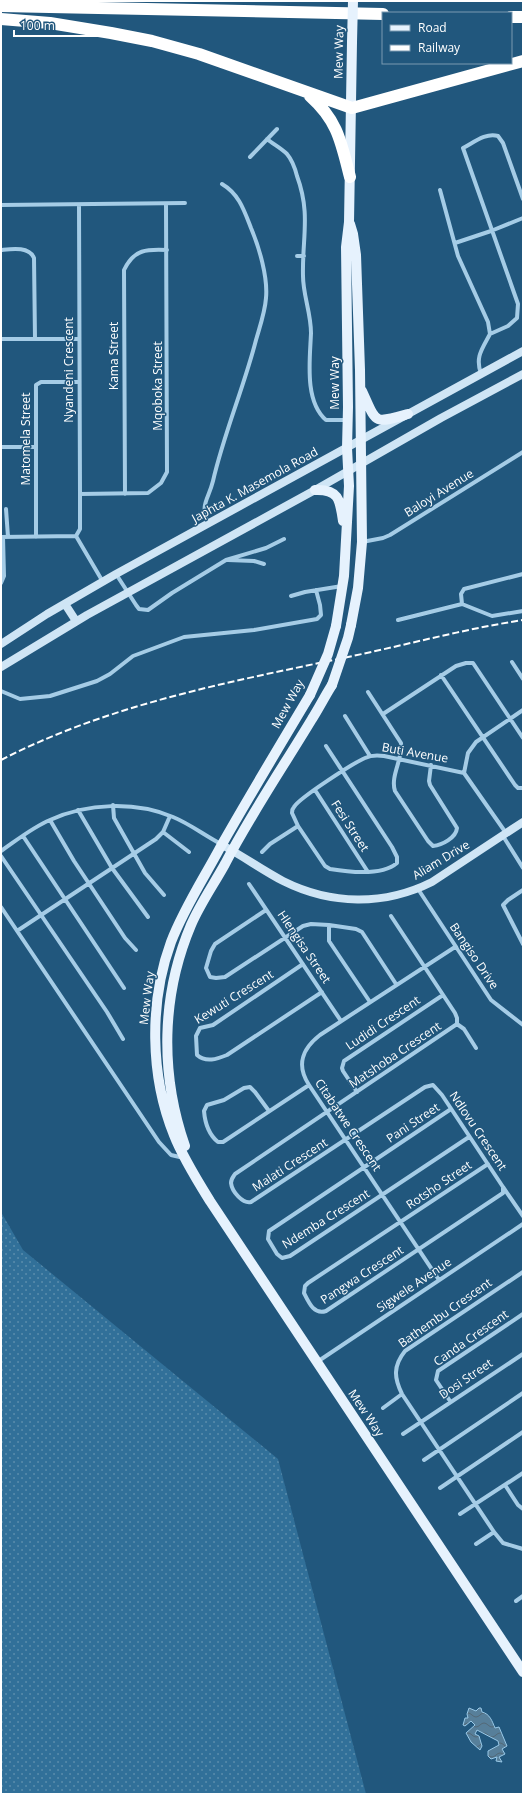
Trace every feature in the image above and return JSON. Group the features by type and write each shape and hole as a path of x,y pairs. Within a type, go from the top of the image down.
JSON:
{"highway":[{"path":"1,6 382,14"},
{"path":"512,17 523,17"},
{"path":"1,19 112,32 152,41 199,54 352,108 523,61"},
{"path":"306,92 324,110 336,128 350,177"}],"main road":[{"name":"Mew Way","path":"353,1 349,222 346,247 347,448 349,486 346,546 336,626 328,654 310,695 186,908 171,943 162,977 158,1005 156,1048 160,1084 173,1134 210,1201 523,1672"},
{"name":"Mew Way","path":"188,1161 173,1105 167,1052 168,1011 179,960 190,926 232,850 259,802 313,718 332,685 348,638 358,588 362,542 360,386 356,256 353,234 349,222"},
{"name":"Japhta K. Masemola Road","path":"1,644 116,574 523,351"},
{"path":"1,667 76,621 315,490 361,464 376,453 523,374"},
{"path":"360,386 374,418 384,421 408,414"},
{"path":"315,490 330,491 338,498 346,546"},
{"path":"65,604 76,621"},
{"name":"Aliam Drive","path":"222,845 284,881 311,893 328,897 356,900 378,899 418,889 445,875 523,822"}],"street":[{"path":"250,157 277,129"},
{"path":"490,334 508,326 517,318 519,309 463,148 485,137 491,135 498,136 503,143 523,199"},
{"path":"267,139 288,155 304,195 306,220 304,291 311,326 310,368 312,391 318,410 326,420 348,420"},
{"path":"208,524 204,513 204,506 211,489 218,459 249,366 266,299 262,263 243,207 229,189 222,184"},
{"path":"440,190 462,269 488,322 490,334 479,356 478,365 481,374"},
{"path":"1,205 185,203"},
{"name":"Mqoboka Street","path":"80,494 141,494 152,491 163,480 168,468 166,204"},
{"name":"Nyandeni Crescent","path":"76,536 80,529 79,205"},
{"path":"455,243 523,218"},
{"name":"Kama Street","path":"125,494 124,270 131,259 141,251 148,249 167,250"},
{"path":"1,250 26,250 30,252 34,258 35,339"},
{"path":"296,256 304,256"},
{"path":"1,339 79,339"},
{"name":"Matomela Street","path":"36,537 36,385 41,382 79,382"},
{"path":"1,447 36,446"},
{"name":"Baloyi Avenue","path":"362,542 390,535 523,452"},
{"path":"1,583 4,576 6,509"},
{"path":"4,537 76,536 103,582"},
{"path":"116,574 139,609 148,610 172,593 226,560 266,548 284,539"},
{"path":"226,560 254,561 264,564"},
{"path":"462,604 461,594 464,589 523,574"},
{"path":"291,596 342,586"},
{"path":"1,692 20,699 50,696 97,681 110,674 133,656 184,637 254,630 317,619 321,616 321,608 316,590"},
{"path":"398,620 462,604 492,616 523,611"},
{"path":"512,662 523,679"},
{"path":"383,714 441,675 461,664 473,664 523,738"},
{"path":"441,675 515,784 518,788 523,788"},
{"path":"368,692 400,740 402,751 394,784 395,792 428,841 433,846 442,844 454,835 457,828 430,784 431,765"},
{"path":"523,710 482,736 476,742 468,753 464,773 504,835 523,868"},
{"path":"345,716 370,756"},
{"path":"262,852 270,844 298,826 327,868 368,872 391,867 397,863 397,857 392,847 326,746"},
{"name":"Buti Avenue","path":"298,826 293,817 293,807 315,790 370,756 384,756 464,773"},
{"name":"Fesi Street","path":"315,790 368,872"},
{"path":"1,851 50,820 78,810 113,805 135,807 170,816 187,823 222,845"},
{"path":"113,805 114,818 135,853 144,873 164,895"},
{"path":"78,810 112,868 148,917"},
{"path":"17,931 156,839 164,832 170,816"},
{"path":"50,820 63,844 125,938 136,950"},
{"path":"164,832 189,852"},
{"path":"23,836 124,988"},
{"path":"1,856 107,1012 123,1039"},
{"name":"Hlengisa Street","path":"249,884 341,1021"},
{"name":"Bangiso Drive","path":"418,889 491,1000 523,1025"},
{"path":"523,890 503,905 523,944"},
{"path":"1,906 159,1142 171,1155 188,1161"},
{"path":"266,910 215,944 206,966 208,974 216,978 225,977 307,924 329,925 356,929 362,932 396,984"},
{"name":"Matshoba Crescent","path":"328,1112 457,1024 457,1018 444,995 391,916"},
{"path":"329,925 329,941 370,1002"},
{"name":"Citabatwe Crescent","path":"439,1280 309,1085 303,1072 302,1062 305,1051 310,1043 316,1038 455,946"},
{"name":"Kewuti Crescent","path":"303,964 213,1025 200,1028 196,1036 197,1055 201,1059 211,1060 227,1055 322,992"},
{"name":"Ludidi Crescent","path":"357,1092 343,1071 342,1068 344,1061 444,995"},
{"path":"457,1024 464,1029 476,1048"},
{"path":"269,1111 252,1088 247,1087 224,1100 207,1105 204,1111 207,1129 214,1140 220,1142 226,1141 309,1085"},
{"name":"Ndlovu Crescent","path":"346,1140 429,1085 437,1087 452,1109 503,1187 503,1193 419,1250"},
{"name":"Pani Street","path":"365,1167 452,1109"},
{"name":"Malati Crescent","path":"328,1112 235,1174 232,1178 232,1185 241,1200 247,1203 251,1202 346,1140"},
{"path":"383,1195 469,1137"},
{"name":"Rotsho Street","path":"400,1222 488,1164"},
{"name":"Ndemba Crescent","path":"365,1167 269,1231 268,1239 277,1254 282,1258 290,1256 383,1195"},
{"path":"503,1187 523,1216"},
{"name":"Pangwa Crescent","path":"400,1222 308,1283 304,1289 306,1298 315,1310 321,1313 326,1312 419,1250"},
{"name":"Sigwele Avenue","path":"317,1362 523,1224"},
{"name":"Bathembu Crescent","path":"523,1272 405,1351 399,1359 395,1376 402,1394 494,1532 503,1543 523,1549"},
{"name":"Canda Crescent","path":"450,1401 436,1380 436,1373 523,1314"},
{"name":"Dosi Street","path":"421,1422 450,1401 523,1354"},
{"path":"424,1460 439,1448 523,1393"},
{"path":"383,1408 402,1394"},
{"path":"403,1434 421,1422"},
{"path":"440,1488 523,1432"},
{"path":"460,1514 523,1473"},
{"path":"505,1485 518,1505 523,1509"},
{"path":"476,1544 494,1532"},
{"path":"516,1601 523,1596"}],"shaded area":[{"path":"1,1212 23,1250 278,1459 366,1794 1,1794"}],"water":[{"path":"469,1708 476,1711 481,1708 482,1712 487,1714 490,1718 495,1728 499,1727 507,1746 502,1749 505,1754 499,1757 502,1762 496,1761 497,1757 491,1759 488,1756 488,1751 499,1745 498,1741 477,1730 475,1734 479,1736 482,1746 480,1750 471,1742 466,1733 475,1725 471,1721 465,1726 463,1725 465,1718 468,1718 467,1714"}],"railway":[{"path":"1,760 84,724 127,709 171,697 457,632 523,620"}]}
